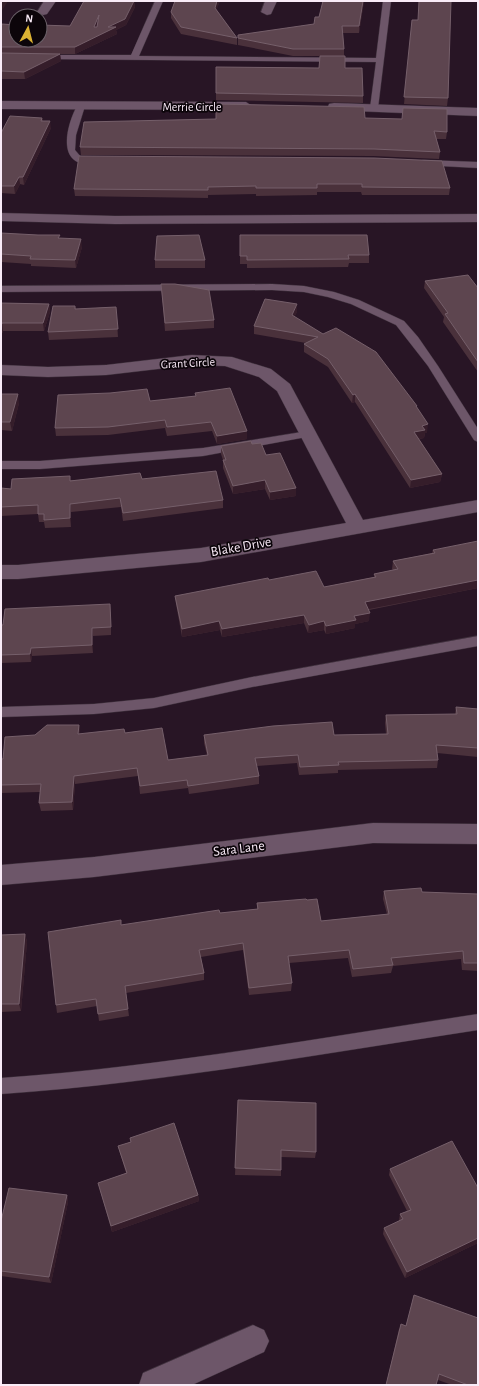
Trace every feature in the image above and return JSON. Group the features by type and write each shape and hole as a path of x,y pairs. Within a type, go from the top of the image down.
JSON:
{"street":[{"name":"Merrie Circle","path":"1,105 259,106"},
{"path":"320,107 478,112"},
{"path":"1,217 28,219 162,220 478,218"},
{"name":"Grant Circle","path":"1,370 48,372 98,370 192,360 226,361 265,373 284,388 357,526"},
{"name":"Blake Drive","path":"1,572 18,572 201,555 357,526 478,506"},
{"name":"Sara Lane","path":"1,875 94,867 373,833 478,834"},
{"path":"155,1385 253,1342"}],"lane":[{"path":"134,58 159,1"},
{"path":"374,108 387,1"},
{"path":"32,57 380,60"},
{"path":"81,106 69,146 72,155 78,159 106,160"},
{"path":"417,162 478,166"},
{"path":"1,289 272,287 304,289 330,294 355,302 400,323 426,355 478,438"},
{"path":"1,465 40,465 203,452 308,434"},
{"path":"1,712 94,709 154,703 252,682 478,641"},
{"path":"1,1086 74,1081 159,1071 478,1022"}],"building":[{"path":"84,1 134,1 125,19 108,27 116,27 75,47 48,47 48,25 70,26","holes":["99,15 97,27 94,27"]},
{"path":"175,1 217,1 215,8 237,38 181,27 171,12"},
{"path":"323,1 363,1 359,26 342,26 344,49 293,49 238,38 238,35 314,24 315,17 319,17"},
{"path":"419,1 451,1 448,98 404,97 412,20 418,20"},
{"path":"2,24 8,24 8,47 1,47"},
{"path":"1,53 60,54 24,72 1,71"},
{"path":"320,56 345,56 345,68 362,68 363,96 216,93 216,67 319,68"},
{"path":"216,104 364,107 365,118 402,119 403,108 447,109 447,132 434,131 440,152 374,149 80,147 84,122 216,119"},
{"path":"10,116 42,118 41,121 50,121 23,177 19,177 14,186 1,186 1,133"},
{"path":"79,156 374,158 442,161 450,188 362,187 362,184 317,184 317,188 256,188 256,186 208,187 208,190 74,189"},
{"path":"1,233 60,235 58,238 81,239 75,260 30,259 31,256 1,254"},
{"path":"199,235 205,260 155,260 157,236"},
{"path":"240,235 367,235 369,255 348,255 349,259 247,260 247,256 240,256"},
{"path":"468,275 478,288 478,362 445,314 448,313 425,281"},
{"path":"161,284 175,284 209,290 214,320 165,323"},
{"path":"265,299 297,304 292,315 323,334 336,328 376,352 417,406 428,424 422,426 425,430 414,432 442,474 411,480 355,394 353,395 328,359 304,344 318,337 254,326"},
{"path":"1,303 49,304 43,323 2,323 1,326"},
{"path":"53,306 75,306 75,309 116,307 118,329 48,332"},
{"path":"230,388 247,431 217,436 211,422 167,427 165,420 108,427 55,428 58,395 110,393 147,389 150,401 196,396 195,393"},
{"path":"1,394 18,394 10,422 1,422"},
{"path":"251,441 252,444 261,443 266,455 280,453 296,488 270,492 265,480 233,486 223,460 226,460 221,446"},
{"path":"216,471 223,500 123,513 120,498 70,504 70,518 44,520 44,514 38,514 38,505 1,507 1,488 11,489 12,479 70,476 70,481 140,473 142,479"},
{"path":"478,541 478,580 365,602 370,613 354,616 356,620 326,626 324,621 309,625 304,615 222,629 219,621 182,629 175,596 268,578 269,580 316,571 324,587 376,577 374,574 398,569 393,561 435,553 433,550"},
{"path":"110,604 111,627 92,628 92,645 31,648 30,654 1,655 1,625 3,625 5,609"},
{"path":"456,707 478,709 478,748 436,745 438,760 338,762 339,765 300,767 298,755 255,758 259,776 188,786 187,780 140,786 137,768 74,776 72,802 39,803 41,784 1,785 1,759 3,759 5,737 35,735 47,725 79,725 78,734 124,729 125,733 162,728 168,760 208,755 204,735 273,726 332,722 334,735 388,734 386,715 457,714"},
{"path":"421,888 422,892 478,894 478,963 464,963 463,951 391,958 393,965 353,969 349,950 288,956 292,983 249,988 243,943 199,950 204,973 125,986 128,1009 98,1014 96,999 56,1005 48,932 121,920 121,925 219,910 220,913 258,909 257,903 306,899 317,899 321,921 389,914 384,891"},
{"path":"25,934 19,1004 1,1004 1,935"},
{"path":"238,1100 316,1103 316,1152 281,1150 281,1170 235,1168"},
{"path":"174,1123 198,1195 111,1226 98,1183 127,1173 118,1146 131,1142 130,1138"},
{"path":"452,1141 478,1188 478,1238 407,1272 384,1228 403,1219 400,1214 411,1210 390,1169"},
{"path":"9,1188 67,1195 49,1277 1,1271 1,1221"},
{"path":"414,1295 478,1318 478,1385 468,1385 439,1374 436,1385 386,1385 401,1324 406,1326"}]}
